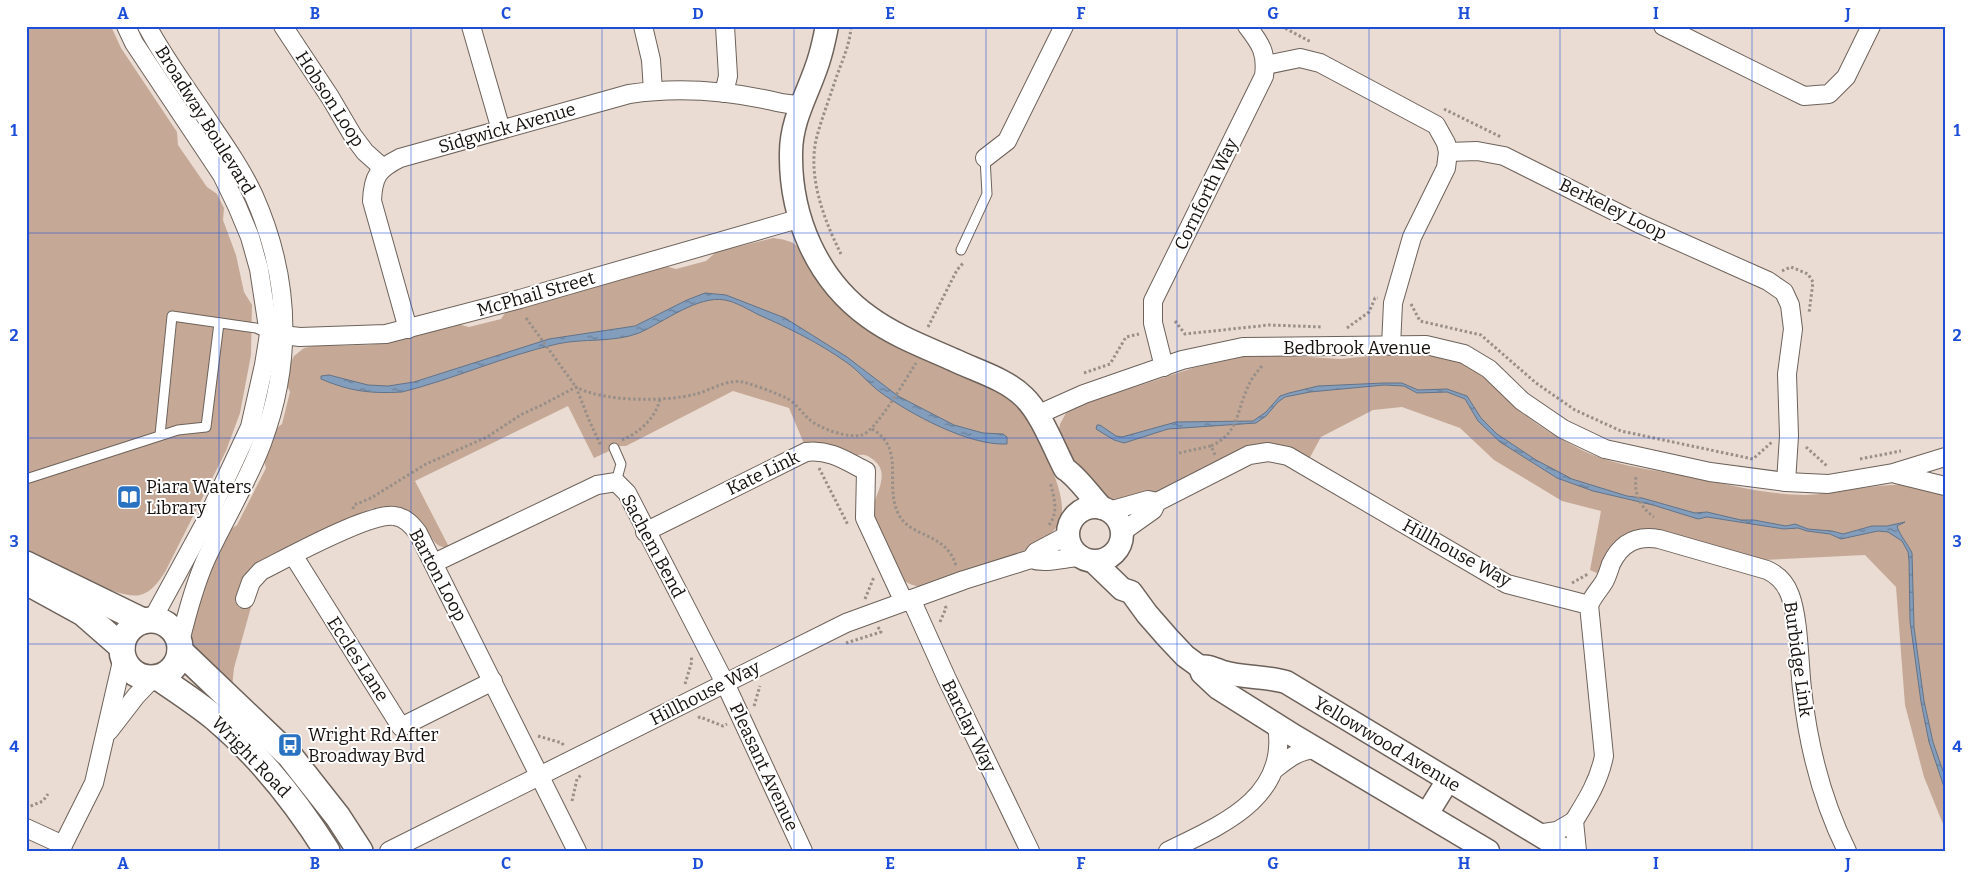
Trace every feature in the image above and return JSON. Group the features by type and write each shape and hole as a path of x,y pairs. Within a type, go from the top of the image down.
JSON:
{"main road":[{"path":"26,564 148,620 160,621 169,626 175,633 180,647 178,661 173,669 156,678 142,678 127,666 122,652 83,614 48,592 26,582"},
{"path":"122,652 124,638 130,630 148,620"},
{"name":"Wright Road","path":"180,647 290,756 338,817 360,851"},
{"name":"Wright Road","path":"156,678 215,718 235,736 292,798 327,851"}],"street":[{"name":"Broadway Boulevard","path":"126,26 134,43 222,175 237,206 250,237 259,269 277,335 282,368 275,401 262,442 206,560 189,603 180,647"},
{"name":"Broadway Boulevard","path":"147,26 159,48 218,136 254,196 268,231 283,300 277,335 264,365 250,427 206,521 148,620"},
{"name":"Hobson Loop","path":"283,26 330,97 353,136 365,152 383,168"},
{"path":"471,26 501,130"},
{"path":"643,26 651,60 653,90"},
{"path":"724,93 728,76 725,26"},
{"path":"827,26 820,57 800,106 793,132 791,153 792,185 798,219 811,248 828,276 841,292 868,316 903,337 1014,388 1025,398 1037,415 1056,473 1063,479 1072,498 1063,526 1074,552 1087,559 1110,558 1119,541 1119,522 1085,491 1073,474 1056,473"},
{"path":"985,158 1008,140 1064,26"},
{"path":"1248,26 1262,44 1266,65 1300,58 1320,63 1436,125 1446,143 1448,152 1446,168 1412,237 1394,298 1391,346"},
{"path":"1663,26 1804,96 1830,94 1846,77 1871,26"},
{"name":"Cornforth Way","path":"1164,367 1153,323 1153,301 1264,76 1266,65"},
{"name":"Sidgwick Avenue","path":"383,168 400,158 629,94 653,90 724,93 800,106"},
{"name":"Berkeley Loop","path":"1448,152 1477,151 1504,156 1640,224 1768,281 1784,292 1790,305 1793,329 1787,374 1800,443 1786,482"},
{"path":"383,168 377,174 373,186 372,201 408,329"},
{"name":"McPhail Street","path":"277,335 371,336 408,329 798,219"},
{"name":"Bedbrook Avenue","path":"1037,415 1084,394 1182,360 1243,347 1426,345 1464,354 1489,369 1522,401 1563,429 1605,449 1710,472 1786,482 1828,484 1893,473 1945,457"},
{"name":"Kate Link","path":"645,532 806,452 819,450 830,453 866,472 865,518 908,601"},
{"name":"Hillhouse Way","path":"1119,541 1153,510 1157,502 1249,455 1268,452 1288,456 1507,584 1589,605"},
{"name":"Bedbrook Avenue","path":"1893,473 1945,486"},
{"name":"Sachem Bend","path":"434,563 597,485 616,482 627,493 645,532 725,683"},
{"name":"Hillhouse Way","path":"1106,510 1142,503 1148,500 1157,502"},
{"path":"1063,526 1087,508 1106,510"},
{"name":"Barton Loop","path":"245,599 256,576 293,555 368,520 388,515 402,518 411,524 434,563 578,851"},
{"name":"Hillhouse Way","path":"1031,559 1063,526"},
{"name":"Burbidge Link","path":"1589,605 1597,590 1605,581 1618,553 1628,543 1642,538 1659,539 1767,570 1780,579 1786,585 1793,606 1803,705 1823,791 1832,820 1847,851"},
{"name":"Yellowwood Avenue","path":"1119,541 1120,564 1131,582 1131,592"},
{"name":"Eccles Lane","path":"293,555 401,727 493,681"},
{"name":"Hillhouse Way","path":"389,851 846,623 938,589 1031,559 1040,562 1063,558 1087,559"},
{"name":"Yellowwood Avenue","path":"1087,559 1122,588 1131,592 1168,638 1185,656 1200,667 1202,673 1218,688 1277,726 1427,814 1479,848"},
{"name":"Barclay Way","path":"908,601 1030,851"},
{"path":"1537,834 1557,832 1574,822 1594,789 1601,771 1604,756 1589,605"},
{"path":"26,828 62,848 94,783 96,767 106,736 122,652"},
{"name":"Yellowwood Avenue","path":"1200,667 1206,665 1231,674 1286,682 1566,851"},
{"path":"106,736 136,696 156,678"},
{"name":"Pleasant Avenue","path":"725,683 803,851"},
{"path":"1168,851 1240,813 1265,786 1276,768 1280,747 1277,726"},
{"path":"1276,768 1303,750 1316,749"},
{"path":"1427,814 1448,780"},
{"path":"1574,822 1577,851"}],"lane":[{"path":"962,248 987,194 985,158"},
{"path":"160,436 172,316 256,328 277,335"},
{"path":"26,479 160,436 186,429 206,427 219,323"},
{"path":"616,482 621,464 617,444"}],"path":[{"path":"841,254 822,208 814,162 816,140 849,44 851,26"},
{"path":"1281,26 1312,42"},
{"path":"1442,107 1503,138"},
{"path":"928,327 957,270 968,258 972,249 962,248"},
{"path":"1775,274 1791,267 1808,274 1813,282 1809,319"},
{"path":"1338,328 1348,328 1369,312 1375,298 1408,298 1420,321 1482,335 1536,383 1567,405 1621,431 1753,458 1771,442 1800,443 1826,466 1835,465"},
{"path":"1171,316 1185,334 1270,325 1328,328"},
{"path":"526,318 576,386 586,393 660,398 679,397 697,394 733,382 742,382 788,398 810,420 823,427 855,436 872,429 917,362"},
{"path":"1084,372 1110,364 1126,337 1175,321"},
{"path":"1211,446 1218,443 1233,428 1239,416 1246,390 1262,366"},
{"path":"576,386 588,420 603,450"},
{"path":"354,516 354,505 371,498 426,464 487,437 522,414 576,386"},
{"path":"617,444 641,428 653,415 660,398"},
{"path":"872,429 881,434 891,450 894,503 903,522 942,543 954,559 956,566"},
{"path":"1854,461 1908,450"},
{"path":"1056,473 1055,514 1063,526"},
{"path":"1636,477 1638,498 1645,510 1654,518"},
{"path":"948,569 965,563"},
{"path":"937,630 946,608 938,589"},
{"path":"688,652 692,661 684,683 700,717 723,726 740,717"},
{"path":"691,721 700,717"},
{"path":"581,776 590,772"},
{"path":"26,808 43,802 48,794"}],"shaded area":[{"path":"26,26 111,26 121,48 177,132 178,145 207,187 217,194 224,208 223,220 236,255 244,292 252,305 251,355 240,413 226,451 165,572 152,589 140,595 116,592 100,586 26,549"},
{"path":"773,238 793,243 801,250 812,268 999,389 1022,409 1038,436 1060,493 1062,513 1061,519 1054,530 1040,542 1000,562 923,588 909,584 902,579 873,521 873,509 882,478 878,464 864,455 846,457 805,446 789,408 733,391 626,446 620,446 594,458 568,406 415,481 449,547 439,546 432,539 422,522 407,511 399,508 383,507 370,509 254,568 243,579 235,602 251,607 234,668 232,687 191,647 189,635 191,621 201,589 228,531 237,525 266,468 263,458 274,430 282,424 290,392 286,383 289,366 294,356 304,348 314,346 369,345 400,340 458,324 469,327 501,319 507,310 665,266 676,269 706,261 716,252"},
{"path":"1389,354 1438,357 1462,363 1487,380 1516,408 1545,429 1589,453 1615,462 1775,493 1805,495 1879,486 1918,485 1934,489 1945,496 1945,829 1924,777 1905,705 1896,587 1865,555 1763,560 1648,529 1629,534 1616,542 1606,556 1599,574 1590,570 1601,511 1562,501 1494,460 1460,428 1402,407 1373,410 1321,437 1308,461 1278,446 1157,493 1108,503 1089,490 1058,436 1060,424 1066,413 1073,407 1193,368 1242,357 1277,355 1341,359"}],"water":[{"path":"705,293 726,295 785,318 847,357 898,396 954,425 983,433 1003,434 1007,437 1007,444 975,440 923,419 880,392 850,365 825,348 738,304 725,300 715,300 693,305 639,333 629,336 557,344 402,392 360,391 321,379 321,376 329,375 368,385 388,386 414,382 549,339 635,326"},
{"path":"1402,383 1418,390 1447,389 1467,396 1481,418 1497,434 1536,460 1572,479 1627,496 1642,498 1695,513 1707,512 1741,520 1754,520 1786,526 1795,524 1808,529 1843,534 1872,526 1887,526 1905,522 1897,526 1912,553 1914,627 1924,701 1933,742 1945,777 1945,790 1929,742 1921,702 1910,621 1908,552 1902,541 1888,532 1878,531 1841,539 1830,534 1798,528 1784,529 1707,517 1698,519 1653,505 1593,491 1557,478 1500,442 1478,421 1465,399 1447,392 1417,393 1404,386 1384,385 1310,392 1285,397 1256,423 1168,429 1124,443 1114,440 1096,429 1097,425 1100,425 1116,436 1122,437 1176,422 1253,421 1266,412 1280,396 1289,393 1318,386"}],"place":[{"name":"Piara Waters Library","path":"129,497"},
{"name":"Wright Rd After Broadway Bvd","path":"290,745"}]}
